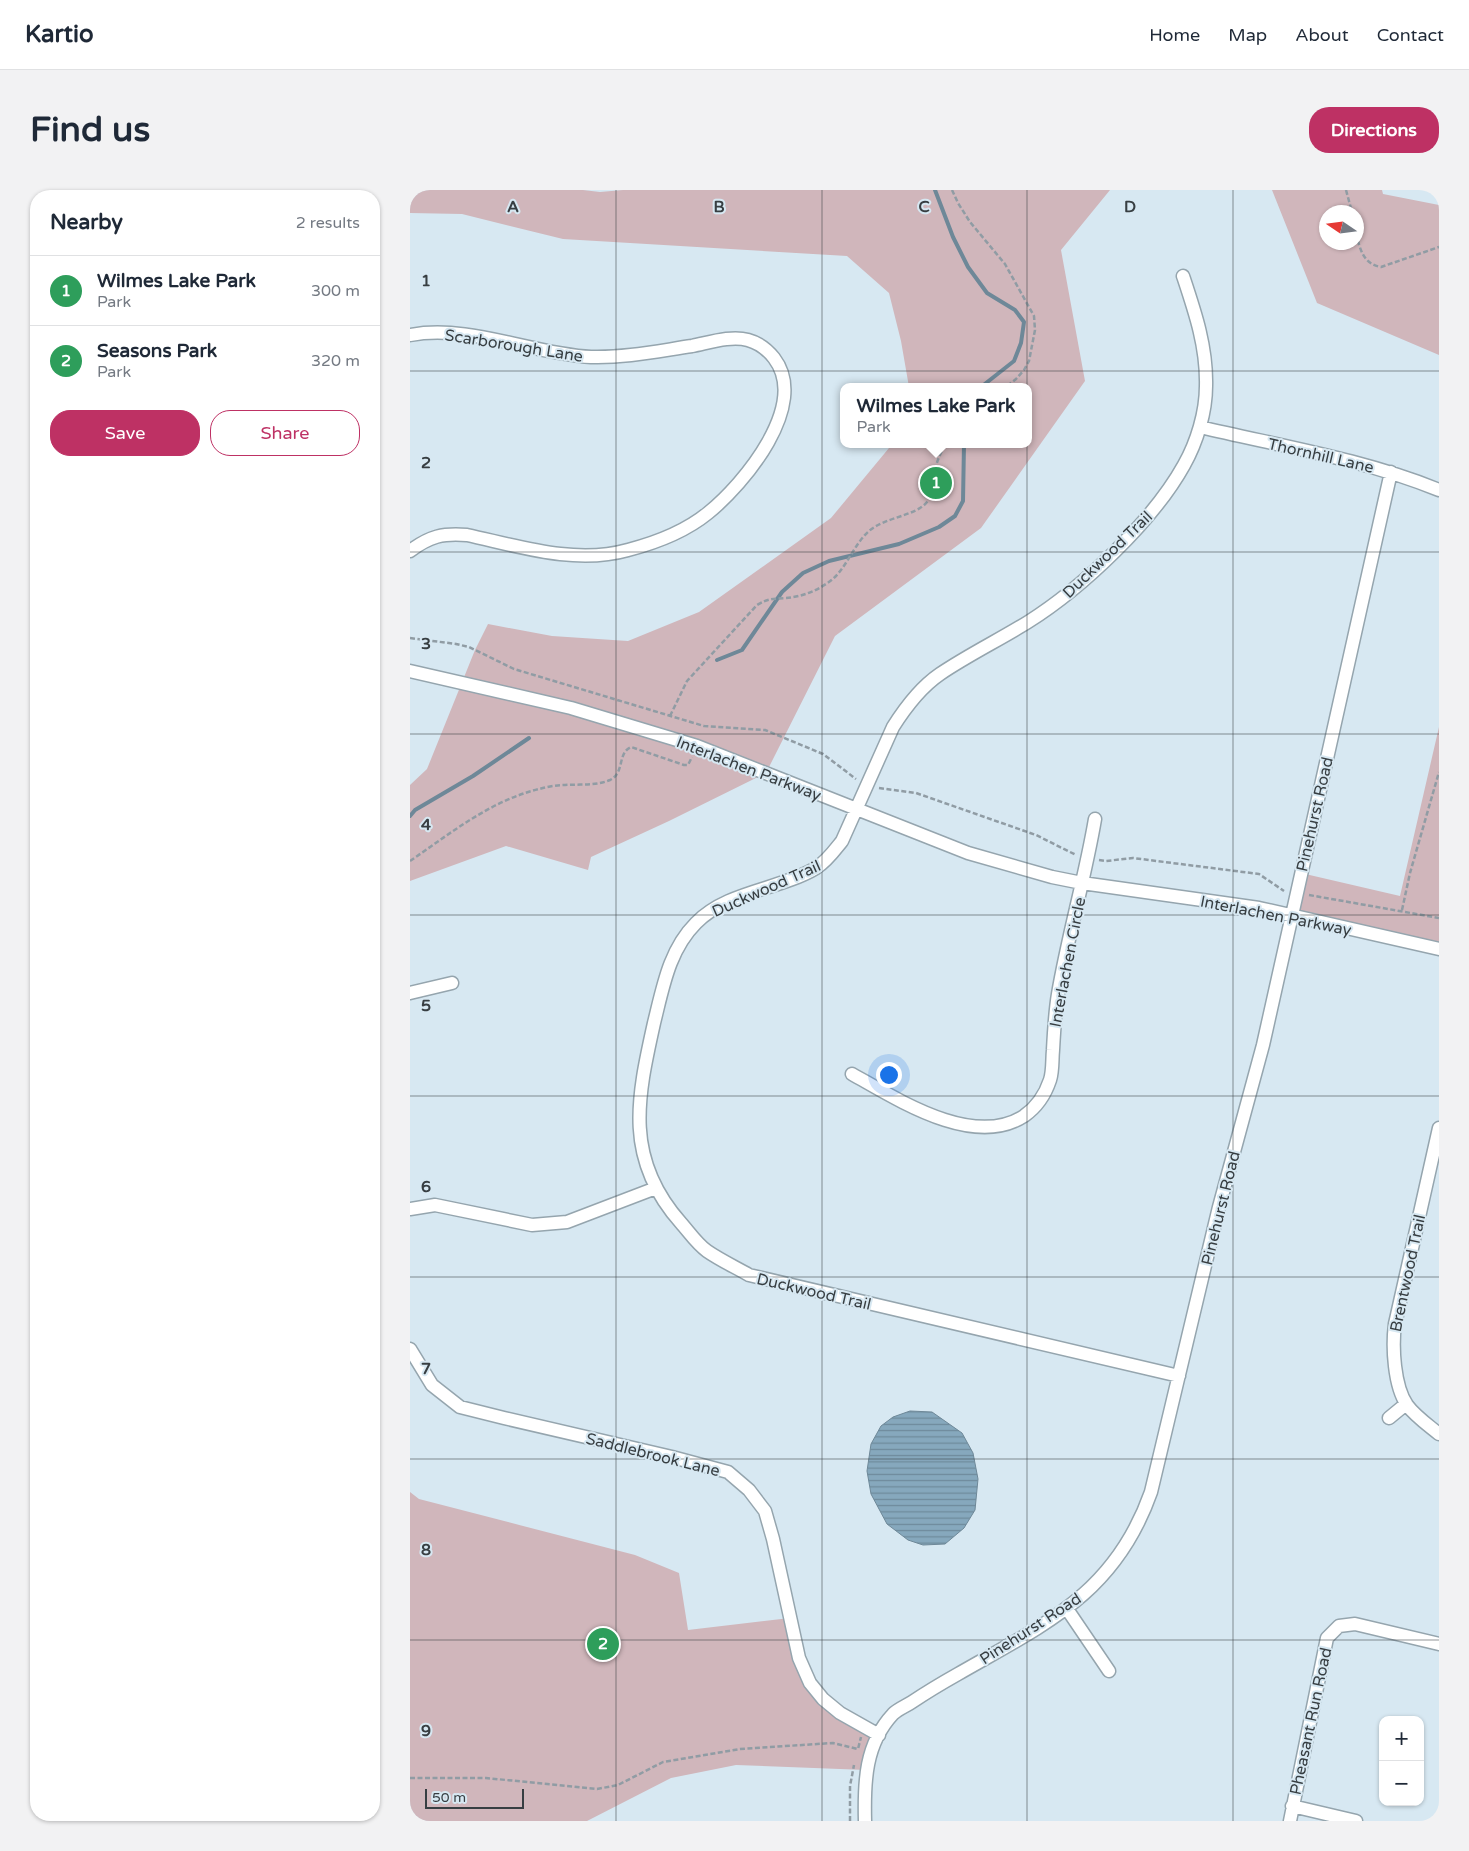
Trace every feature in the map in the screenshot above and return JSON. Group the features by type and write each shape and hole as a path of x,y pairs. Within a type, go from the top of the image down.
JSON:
{"street":[{"name":"Duckwood Trail","path":"1179,1376 749,1275 705,1250 670,1210 656,1188 646,1162 640,1130 639,1106 642,1076 664,978 670,960 696,923 711,911 729,902 801,875 816,868 830,857 842,841 883,747 903,711 939,674 1030,621 1062,598 1120,546 1168,492 1185,464 1200,427 1206,387 1204,351 1198,321 1183,276"},
{"name":"Scarborough Lane","path":"410,335 433,333 471,336 566,355 612,357 656,352 731,339 746,339 759,344 778,363 784,376 785,392 782,406 766,444 755,464 742,481 706,515 666,538 625,551 585,555 556,553 467,535 452,534 435,536 410,551"},
{"name":"Thornhill Lane","path":"1200,427 1391,472 1439,490"},
{"name":"Pinehurst Road","path":"864,1821 864,1778 870,1753 879,1735 894,1714 941,1683 1067,1609 1111,1567 1142,1517 1151,1492 1219,1207 1263,1045 1391,472"},
{"name":"Interlachen Parkway","path":"410,670 571,708 697,746 968,853 1082,883 1259,908 1439,949"},
{"path":"1082,883 1095,820"},
{"name":"Interlachen Circle","path":"852,1074 907,1104 933,1115 966,1124 985,1127 1001,1126 1018,1120 1034,1109 1044,1095 1051,1078 1055,1015 1082,883"},
{"path":"410,993 452,983"},
{"name":"Brentwood Trail","path":"1439,1128 1394,1324 1392,1345 1396,1371 1406,1404 1439,1434"},
{"path":"410,1209 436,1205 532,1226 567,1222 656,1188"},
{"name":"Saddlebrook Lane","path":"410,1349 432,1386 460,1406 504,1418 672,1456 728,1472 749,1490 764,1511 774,1538 799,1658 810,1683 823,1699 840,1713 879,1735"},
{"path":"1389,1418 1406,1404"},
{"path":"1067,1609 1109,1670"},
{"name":"Pheasant Run Road","path":"1290,1821 1328,1638 1340,1626 1355,1624 1439,1644"},
{"path":"1292,1806 1356,1821"}],"path":[{"path":"952,190 970,222 1005,264 1034,316 1035,330 1028,361 1016,379 1011,383"},
{"path":"1346,190 1350,205"},
{"path":"1362,250 1365,258 1371,265 1381,267 1439,247"},
{"path":"670,716 688,681 757,605 765,600 806,594 827,584 845,566 858,543 870,531 882,522 922,507 928,501 939,455 943,448"},
{"path":"410,861 484,811 518,794 563,785 599,784 609,780 618,772 626,749 631,747 688,765 704,726"},
{"path":"1402,910 1410,873 1439,772"},
{"path":"1309,894 1439,918"},
{"path":"410,1778 486,1778 598,1790 618,1785 663,1762 740,1749 833,1743 858,1748 866,1727"}],"shaded area":[{"path":"410,190 583,190 600,192 623,190 1110,190 1061,250 1085,381 981,528 835,636 766,773 591,857 588,870 506,846 410,881 410,785 427,769 475,650 488,624 552,636 628,641 699,612 831,518 889,448 1032,448 1032,383 908,383 901,341 889,293 847,256 563,239 462,214 410,213"},
{"path":"1272,190 1382,190 1383,194 1439,205 1439,355 1317,303"},
{"path":"1439,727 1439,949 1292,916 1301,873 1400,896"},
{"path":"410,1492 419,1499 635,1555 679,1573 688,1630 790,1618 799,1658 823,1699 879,1735 866,1770 736,1765 671,1778 587,1821 410,1821"}],"water":[{"path":"910,1411 932,1412 962,1433 973,1453 978,1479 975,1510 964,1528 945,1544 923,1545 908,1540 887,1524 871,1494 867,1471 871,1444 881,1426 893,1417"}],"waterway":[{"path":"935,190 953,237 968,267 987,293 1015,310 1024,322 1021,343 1014,361 986,383"},
{"path":"717,660 742,650 782,592 803,573 829,561 899,544 939,527 955,516 963,501 964,448"},
{"path":"410,816 415,810 473,776 529,738"}],"place":[{"name":"Wilmes Lake Park","path":"936,483"},
{"name":"Seasons Park","path":"603,1644"}]}
